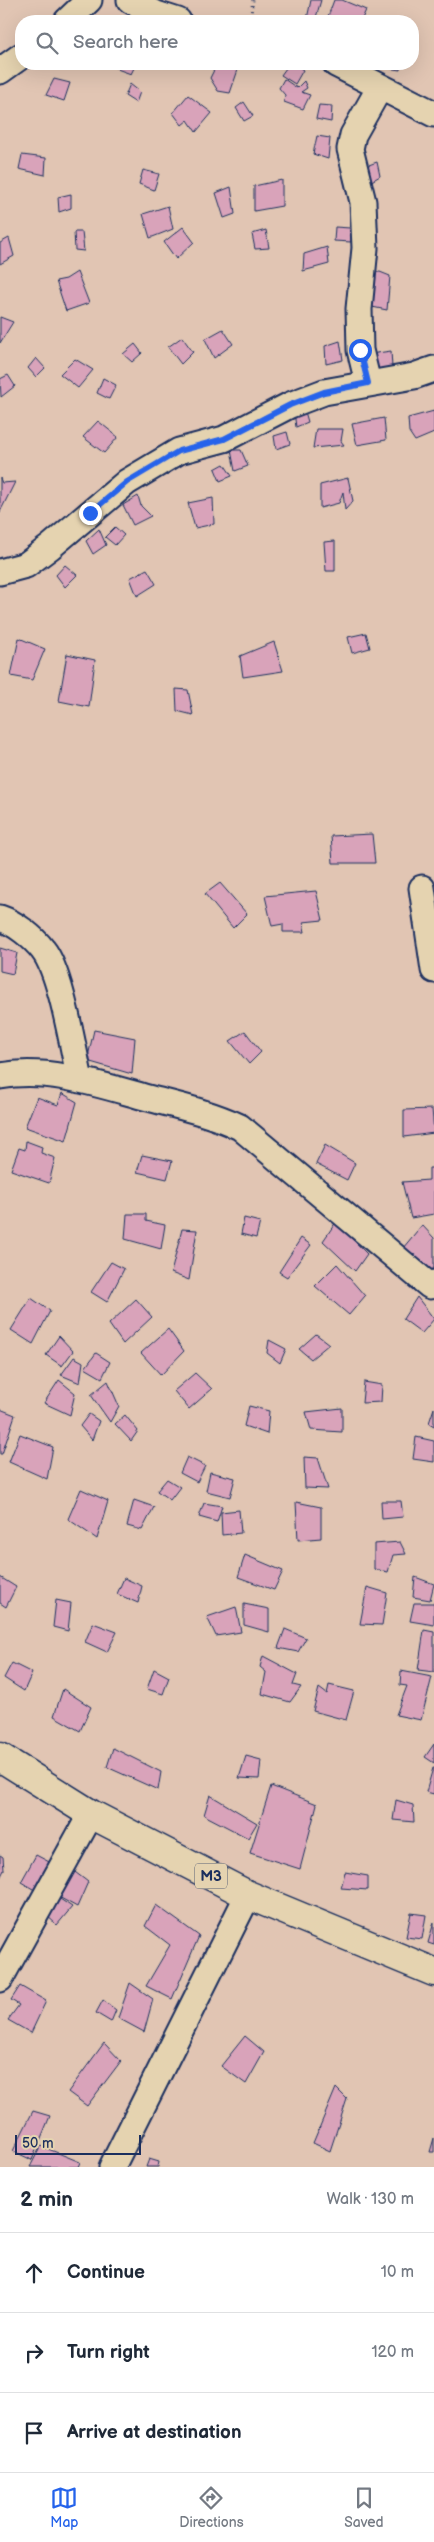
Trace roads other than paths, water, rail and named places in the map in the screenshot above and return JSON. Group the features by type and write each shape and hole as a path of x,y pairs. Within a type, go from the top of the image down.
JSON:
{"main road":[{"name":"M3","path":"0,1757 91,1814 248,1895 434,1972"}],"street":[{"path":"73,15 89,0"},
{"path":"130,0 159,15"},
{"path":"0,71 15,60"},
{"path":"347,70 434,114"},
{"path":"368,383 360,342 359,309 365,248 363,202 350,150 353,135 380,87"},
{"path":"0,572 26,565 127,482 179,451 224,439 290,405 324,392 414,376 434,369"},
{"path":"422,888 434,970"},
{"path":"0,918 21,930 44,951 58,984 80,1080"},
{"path":"0,1076 41,1074 80,1080 204,1113 240,1127 433,1286"},
{"path":"0,1979 91,1814"},
{"path":"112,2167 248,1895"}]}
